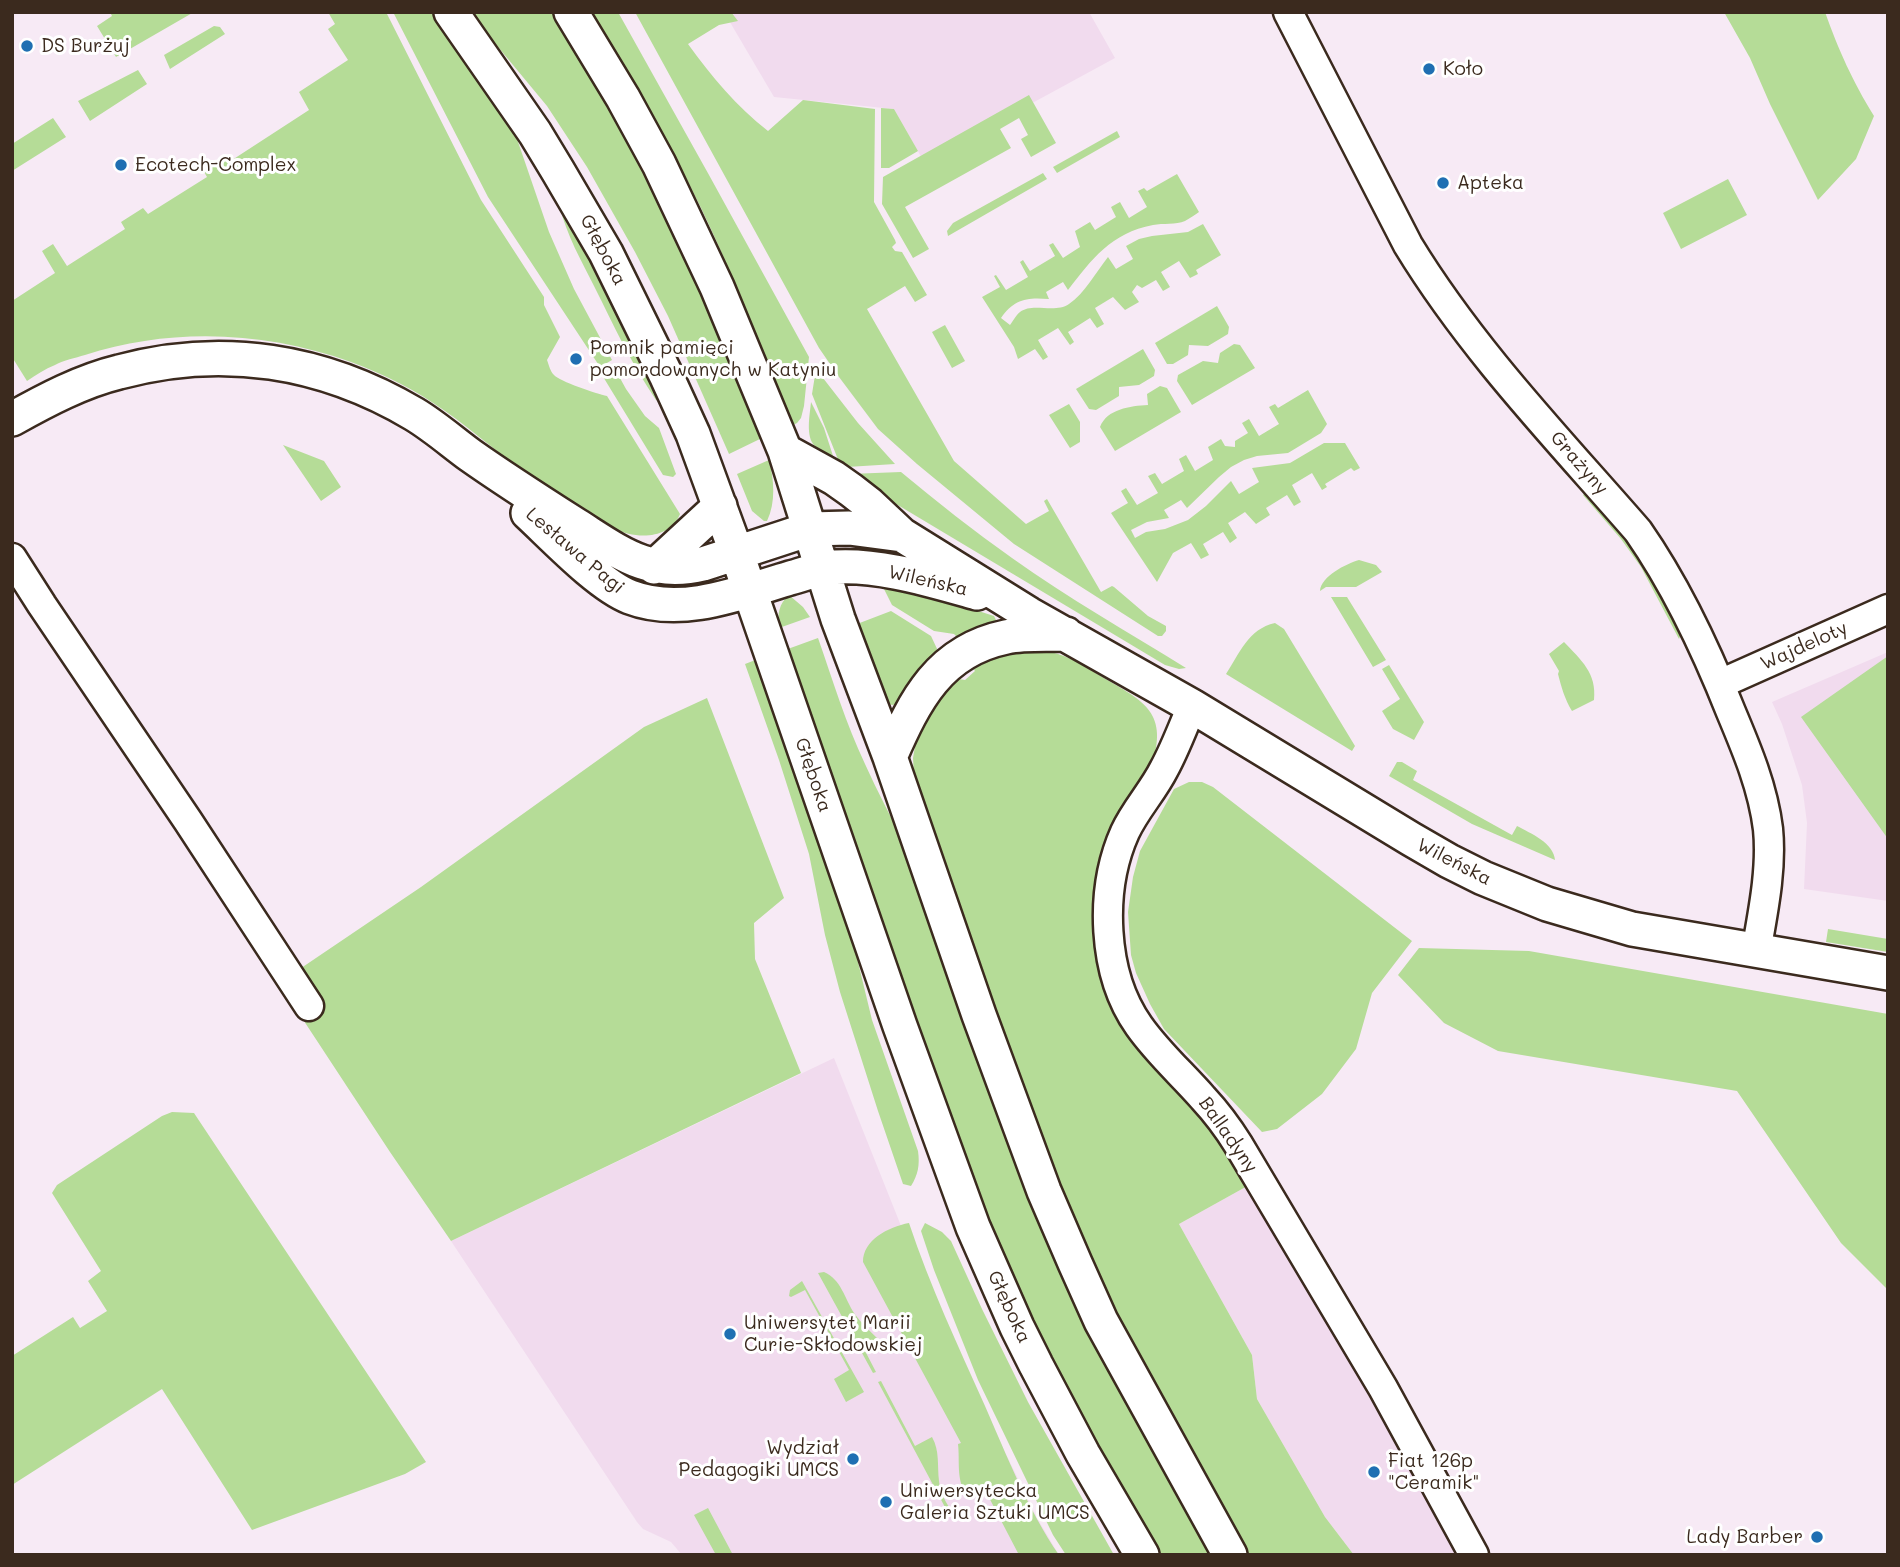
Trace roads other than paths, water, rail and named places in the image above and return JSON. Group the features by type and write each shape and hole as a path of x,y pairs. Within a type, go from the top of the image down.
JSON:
{"street":[{"name":"Głęboka","path":"451,12 534,133 606,253 693,434 973,1227 1036,1365 1083,1454 1142,1555"},
{"path":"570,12 623,97 664,174 718,287 785,452 848,646 1039,1178 1101,1321 1230,1555"},
{"name":"Grażyny","path":"1288,12 1408,245 1423,269 1484,354 1638,531 1676,592 1720,684 1751,759 1762,795 1768,832 1767,873 1756,952"},
{"name":"Lesława Pagi","path":"12,418 91,381 150,364 209,358 264,361 329,375 371,391 417,416 540,502 602,541 654,567 685,568 737,554 810,529"},
{"name":"Wileńska","path":"785,452 834,478 869,504 902,535 1029,614 1192,706 1449,861 1494,883 1599,921 1671,937 1888,974"},
{"name":"Lesława Pagi","path":"469,454 584,565 617,591 645,601 673,604 715,599 822,569"},
{"path":"654,567 720,506"},
{"name":"Wileńska","path":"810,529 849,528 902,535"},
{"path":"737,554 822,569"},
{"path":"12,558 309,1006"},
{"name":"Wileńska","path":"822,569 862,567 898,574 976,592 1029,614"},
{"name":"Wajdeloty","path":"1720,684 1888,609"},
{"path":"890,757 905,723 928,684 939,672 969,651 1009,636 1066,634"},
{"name":"Balladyny","path":"1192,706 1164,771 1125,831 1116,855 1110,883 1108,914 1110,946 1116,973 1126,1003 1139,1026 1167,1061 1202,1096 1238,1144 1383,1388 1474,1555"}],"place":[{"name":"DS Burżuj","path":"27,46"},
{"name":"Koło","path":"1429,69"},
{"name":"Ecotech-Complex","path":"121,165"},
{"name":"Apteka","path":"1443,183"},
{"name":"Pomnik pamięci pomordowanych w Katyniu","path":"576,359"},
{"name":"Uniwersytet Marii Curie-Skłodowskiej","path":"730,1334"},
{"name":"Wydział Pedagogiki UMCS","path":"853,1459"},
{"name":"Fiat 126p \"Ceramik\"","path":"1374,1472"},
{"name":"Uniwersytecka Galeria Sztuki UMCS","path":"886,1502"},
{"name":"Lady Barber","path":"1817,1537"}]}
